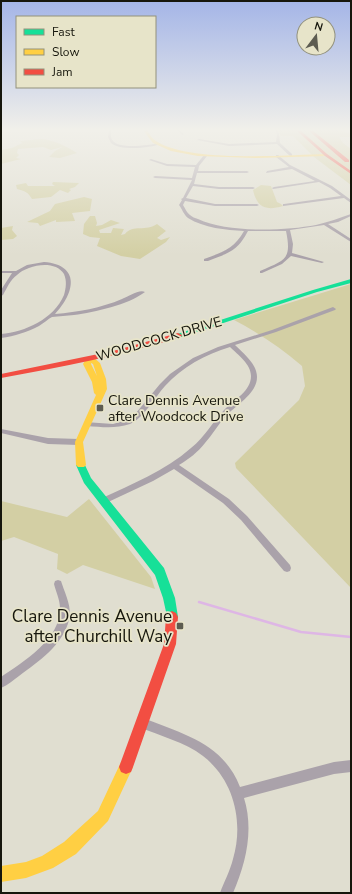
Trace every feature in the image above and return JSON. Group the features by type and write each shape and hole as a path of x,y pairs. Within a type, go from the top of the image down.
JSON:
{"main road":[{"name":"WOODCOCK DRIVE","path":"315,291 351,277"},
{"name":"WOODCOCK DRIVE","path":"1,376 63,365 120,352 200,329 315,291 351,281"},
{"path":"95,372 104,361 120,352"},
{"path":"90,359 96,363 95,372"},
{"path":"1,874 26,870 47,862 70,848 103,816 114,797 143,723 170,644 173,628 170,600 166,585 160,572 87,480 82,470 79,459 79,442 103,389 102,379 95,372 63,365"}],"street":[{"path":"247,172 195,172 192,185 183,199 181,208 184,214 190,218 213,225 247,230 288,230 325,224 351,216"},
{"path":"301,172 320,180 351,202"},
{"path":"155,177 194,179"},
{"path":"274,188 320,180"},
{"path":"192,185 222,188 253,188"},
{"path":"284,205 345,197"},
{"path":"183,199 215,205 257,205"},
{"path":"325,224 351,241"},
{"path":"206,260 234,248 240,243 247,230"},
{"path":"262,272 279,264 290,254 291,245 288,230"},
{"path":"290,254 322,262"},
{"path":"1,272 16,272 31,266 44,264 56,266 64,270 68,280 67,292 62,302 50,316 41,323 24,331 1,336"},
{"path":"1,294 16,272"},
{"path":"50,316 91,312 132,298 142,292"},
{"path":"87,424 113,426 128,422 138,415 162,385 183,367 207,353 274,331 333,309"},
{"path":"104,501 174,465 199,445 225,413 248,392 254,383 252,368 232,345"},
{"path":"1,431 48,441 79,442"},
{"path":"174,465 213,492 240,514 262,537 287,568"},
{"path":"1,683 40,654 50,644 58,632 63,620 65,608 58,584"},
{"path":"143,723 206,752 218,762 229,777 237,794 243,820 242,850 234,879 226,893"},
{"path":"237,794 334,768 351,766"}],"shaded area":[{"path":"333,172 351,172 351,185"},
{"path":"53,182 79,183 75,187 69,189 71,190 68,193 60,190 51,197 32,199 26,192 17,189 16,185 26,183 28,186 55,186 52,184"},
{"path":"261,185 271,186 277,202 283,206 272,208 263,207 257,201 253,190"},
{"path":"84,197 92,199 90,211 72,213 75,221 56,222 56,220 40,226 38,223 27,222 50,211 55,204"},
{"path":"90,216 95,216 97,223 96,226 102,225 111,220 120,223 99,230 100,233 111,233 113,228 124,229 121,235 132,229 148,228 157,224 166,231 157,238 161,240 170,237 166,242 140,259 121,256 97,246 100,238 90,237 83,234 84,224"},
{"path":"13,226 12,230 17,236 13,239 1,240 1,228"},
{"path":"351,284 351,588 236,468 235,463 299,400 305,386 302,366 270,341 234,320"},
{"path":"89,499 151,577 155,589 83,565 67,574 57,569 58,554 14,537 1,541 1,501 67,517"}],"waterway":[{"path":"199,602 301,632 351,637"}],"traffic: fast":[{"path":"178,335 351,281"},
{"path":"81,465 87,480 160,572 169,598 172,617"}],"traffic: slow":[{"path":"90,359 87,364 96,382 98,393"},
{"path":"81,465 79,442 103,389 102,379 96,363 90,359"},
{"path":"1,874 26,870 47,862 70,848 103,816 126,767"}],"traffic: jam":[{"path":"1,376 113,353 178,335"},
{"path":"126,767 170,644 172,617"}],"place":[{"name":"Clare Dennis Avenue after Woodcock Drive","path":"100,408"},
{"name":"Clare Dennis Avenue after Churchill Way","path":"180,626"}]}
